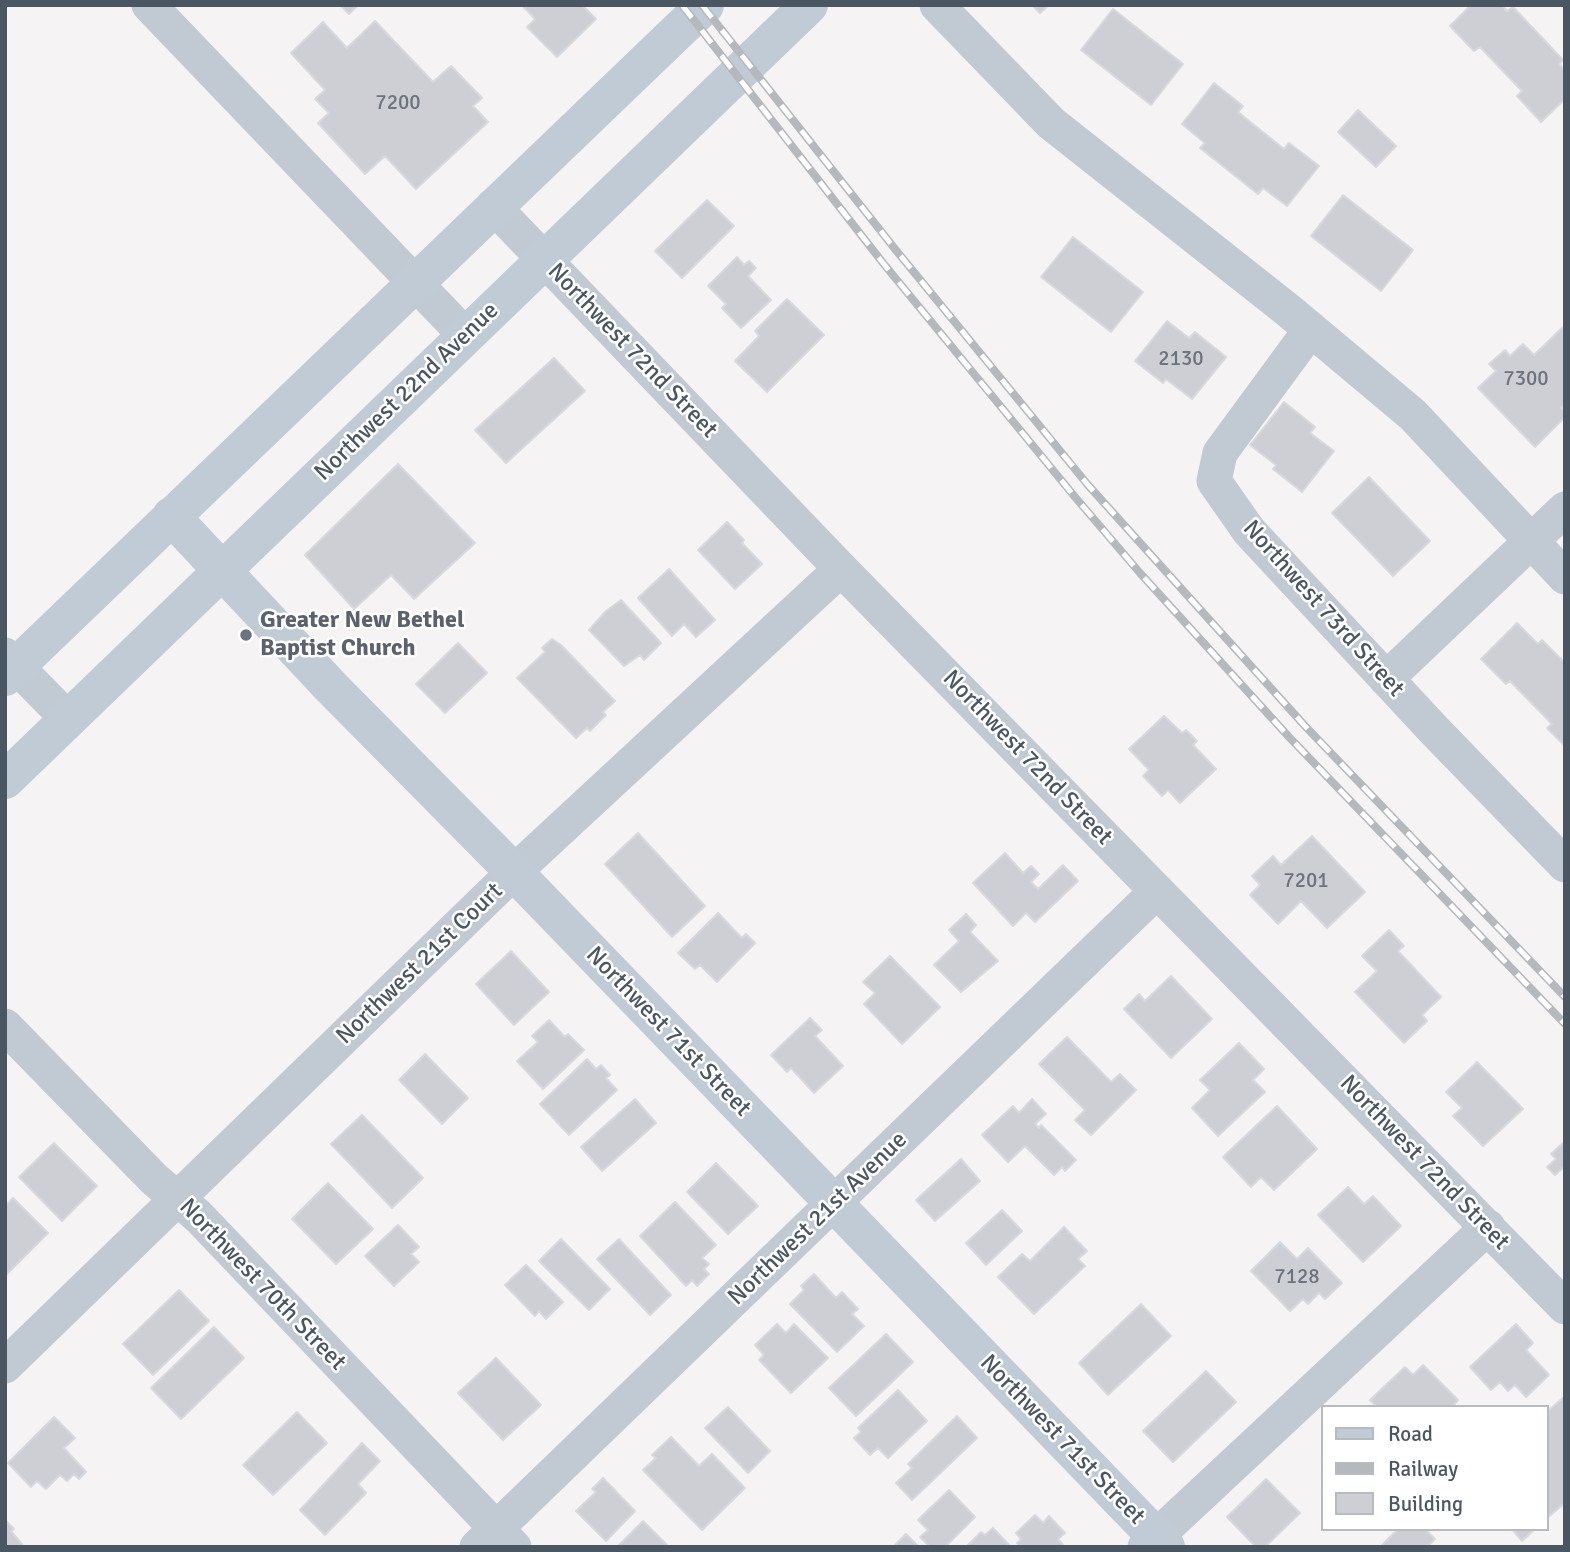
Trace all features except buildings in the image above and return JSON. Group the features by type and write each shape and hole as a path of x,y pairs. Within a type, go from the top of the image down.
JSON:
{"main road":[{"path":"9,666 171,516 705,5"},
{"name":"Northwest 22nd Avenue","path":"5,780 809,5"},
{"name":"Northwest 71st Street","path":"171,516 331,687 834,1205 1156,1543"}],"street":[{"path":"149,5 466,336"},
{"path":"937,5 1051,123 1311,329 1413,415 1565,577"},
{"name":"Northwest 72nd Street","path":"493,206 841,569 1565,1307"},
{"name":"Northwest 73rd Street","path":"1311,329 1220,453 1214,481 1249,531 1434,730 1565,865"},
{"path":"1386,679 1565,509"},
{"name":"Northwest 21st Court","path":"5,1366 514,873 841,569"},
{"path":"9,666 68,719"},
{"name":"Northwest 21st Avenue","path":"496,1541 834,1205 1157,891"},
{"name":"Northwest 70th Street","path":"5,1026 155,1180 198,1216 496,1541"},
{"path":"1156,1543 1488,1227"}],"railway":[{"path":"682,5 883,263 1140,573 1289,737 1565,1024"},
{"path":"702,5 895,249 1088,485 1305,726 1565,997"}],"place":[{"name":"Greater New Bethel Baptist Church","path":"246,635"}]}
